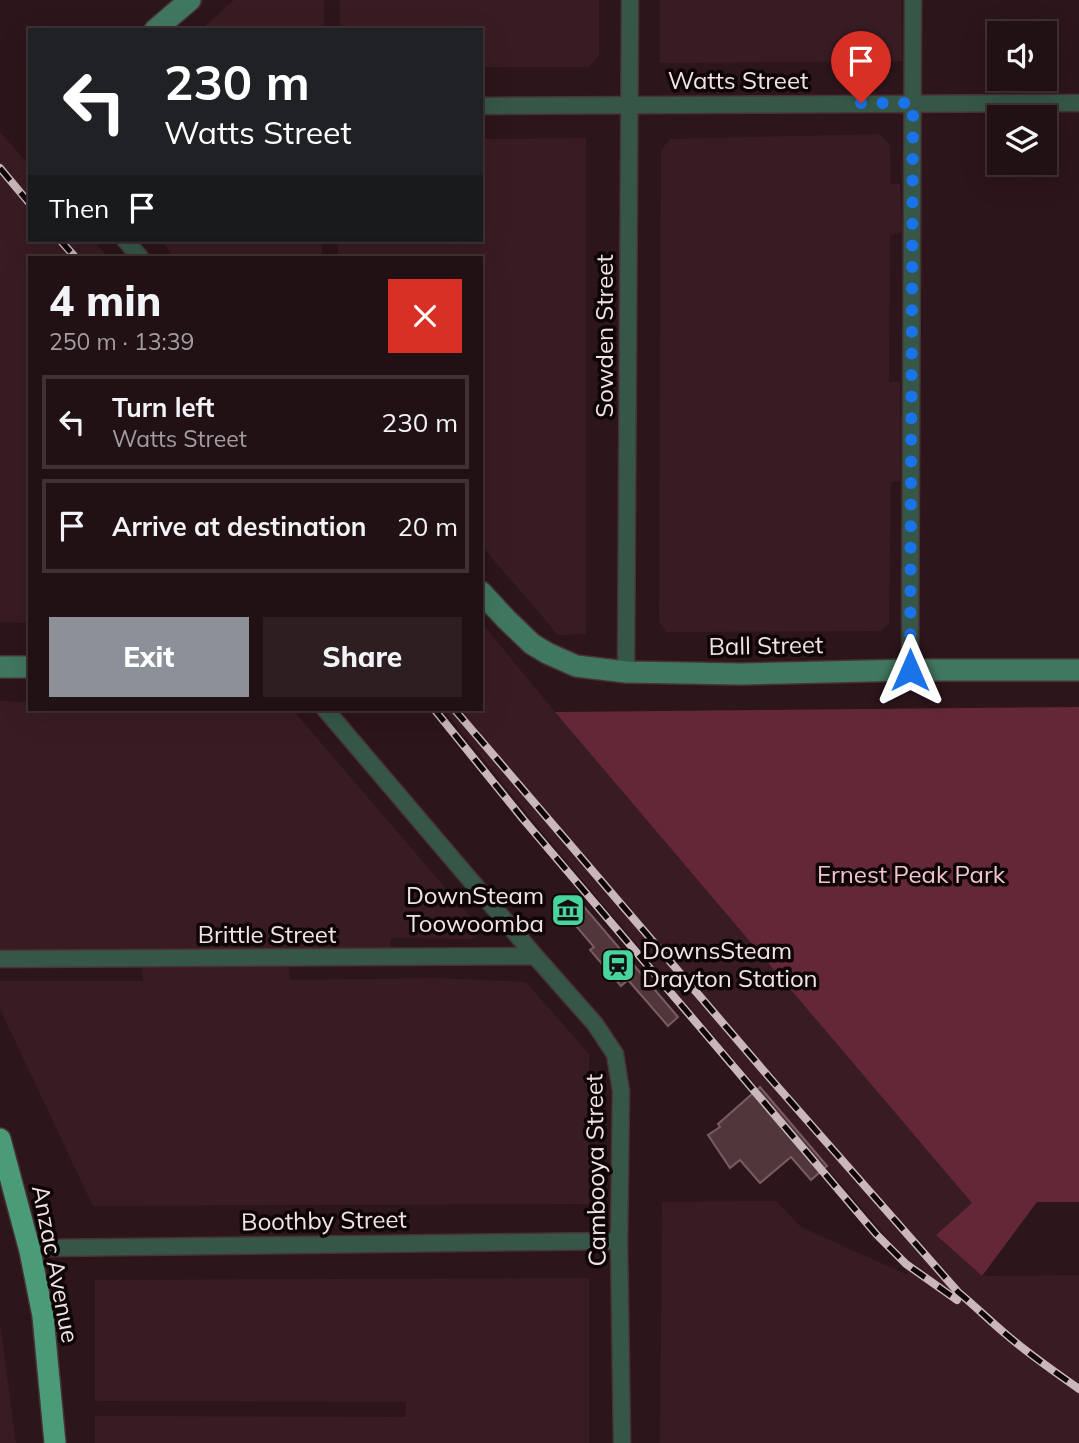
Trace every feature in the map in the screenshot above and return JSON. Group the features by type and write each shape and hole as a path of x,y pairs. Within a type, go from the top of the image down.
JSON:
{"highway":[{"name":"Anzac Avenue","path":"0,1139 30,1251 43,1316 55,1443"}],"main road":[{"path":"157,28 190,0"},
{"name":"Ball Street","path":"483,594 533,644 576,666 626,672 741,674 1079,670"},
{"path":"0,667 28,667"}],"street":[{"name":"Sowden Street","path":"626,672 630,0"},
{"path":"910,670 913,0"},
{"name":"Watts Street","path":"483,106 1079,103"},
{"path":"127,242 139,256"},
{"name":"Cambooya Street","path":"327,711 595,1024 615,1054 621,1091 622,1443"},
{"name":"Brittle Street","path":"0,959 535,957"},
{"name":"Boothby Street","path":"30,1251 46,1248 620,1241"}],"shaded area":[{"path":"234,0 324,0 324,28 202,28"},
{"path":"340,0 599,0 599,56 588,67 483,67 483,28 340,28"},
{"path":"660,0 901,0 902,61 660,63"},
{"path":"0,132 28,164 28,242 95,242 107,256 28,256 28,623 0,622"},
{"path":"879,134 890,144 891,184 900,184 902,232 890,235 889,382 900,381 900,481 891,482 889,624 881,631 666,632 659,622 661,150 670,139"},
{"path":"586,138 586,634 558,635 483,547 483,256 338,256 338,242 483,242 483,139"},
{"path":"162,242 322,242 322,256 173,256"},
{"path":"483,624 973,1203 936,1235 982,1276 1079,1275 1079,1443 660,1443 662,1202 776,1201 801,1227 908,1275 896,1248 542,832 445,711 483,711"},
{"path":"0,701 28,702 28,711 294,711 480,928 478,935 471,939 391,938 390,949 0,952"},
{"path":"289,964 290,980 438,978 526,982 589,1054 589,1204 93,1206 0,1009 0,981 143,981 141,966"},
{"path":"589,1278 589,1443 95,1443 95,1416 405,1417 406,1402 95,1401 95,1280"},
{"path":"0,1322 16,1443 0,1443"}],"green space":[{"name":"Ernest Peak Park","path":"1079,707 1079,1202 1037,1202 982,1276 936,1235 972,1203 555,712"}],"building":[{"name":"DownsSteam Drayton Station","path":"574,895 678,1017 668,1026 628,980 621,986 590,950 594,947 560,907"},
{"path":"760,1087 827,1166 811,1180 791,1157 760,1183 740,1160 730,1168 708,1135 720,1127 718,1124"}],"railway":[{"path":"0,168 28,202"},
{"path":"62,242 74,256"},
{"path":"436,711 523,819 876,1234 906,1264 957,1300"},
{"path":"456,711 769,1077 958,1292 1016,1343 1079,1389"}],"place":[{"name":"DownSteam Toowoomba","path":"568,910"},
{"name":"DownsSteam Drayton Station","path":"618,965"}],"route":[{"path":"861,103 913,103 910,670"}]}
